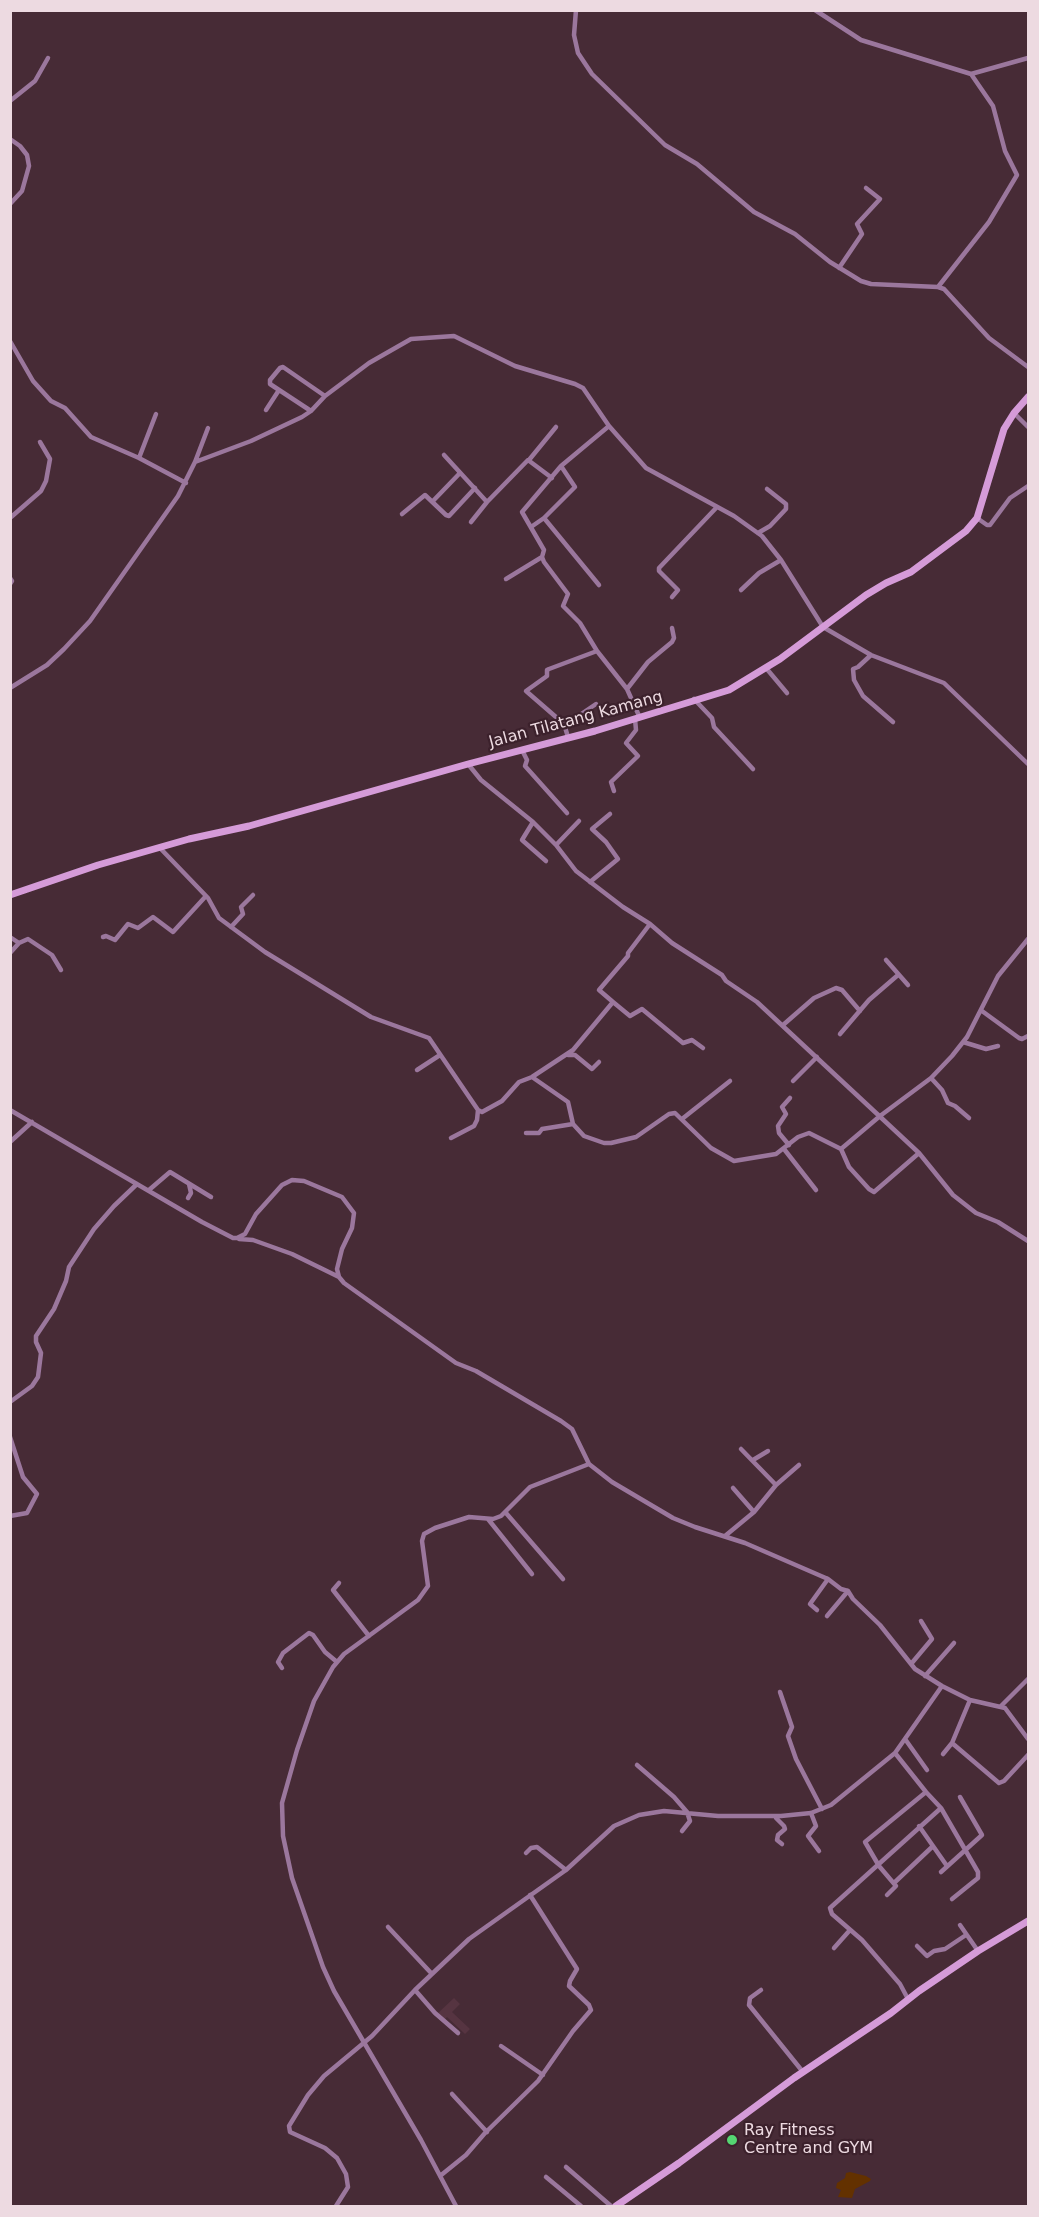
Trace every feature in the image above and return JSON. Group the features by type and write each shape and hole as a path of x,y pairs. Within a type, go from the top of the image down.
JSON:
{"street":[{"path":"576,10 574,35 578,53 592,74 665,145 697,164 754,212 795,234 839,268 861,281 872,284 938,287 949,292 993,341 1029,367"},
{"path":"815,10 861,40 971,74 1029,58"},
{"path":"10,101 35,81 48,58"},
{"path":"938,287 989,222 1017,175 1005,151 993,106 971,74"},
{"path":"10,204 22,191 29,166 27,155 20,146 11,142"},
{"path":"839,268 862,234 857,224 880,199 866,188"},
{"path":"195,462 251,441 311,411 325,396 369,363 411,339 454,336 515,366 579,386 609,426 646,468 717,507 758,533 781,560 822,627 871,655 944,683 1029,764"},
{"path":"10,341 33,381 51,401 65,408 91,437 139,458 186,483"},
{"path":"311,411 270,384 270,380 280,368 283,367 325,396"},
{"path":"266,410 279,390"},
{"name":"Jalan Tilatang Kamang","path":"10,895 98,865 249,826 568,736 669,710 694,699 729,690 766,668 886,583 911,572 960,536 976,518 1004,429 1014,413 1029,397"},
{"path":"1014,413 1029,427"},
{"path":"139,458 156,414"},
{"path":"506,579 542,556 544,552 523,510 561,466 609,426"},
{"path":"10,682 13,688 47,664 90,621 186,483 208,428"},
{"path":"471,522 556,428"},
{"path":"10,518 41,490 46,481 50,460 40,442"},
{"path":"444,455 487,502"},
{"path":"529,460 552,478"},
{"path":"531,527 544,518 575,487 561,466"},
{"path":"432,502 460,472"},
{"path":"976,518 990,525 1010,498 1029,486"},
{"path":"402,514 423,495 449,516 475,488"},
{"path":"758,533 770,526 786,509 786,504 767,489"},
{"path":"672,597 678,590 659,568 717,507"},
{"path":"544,518 599,585"},
{"path":"542,556 568,594 563,606 580,623 597,651 627,689 638,718 636,730 626,743 638,756 611,782 614,791"},
{"path":"741,590 759,573 781,560"},
{"path":"10,578 12,581 10,584"},
{"path":"627,689 648,662 672,642 674,638 672,628"},
{"path":"568,736 565,725 526,693 526,689 547,676 546,670 597,651"},
{"path":"871,655 853,669 854,680 863,696 893,722"},
{"path":"766,668 787,693"},
{"path":"694,699 712,718 714,727 753,769"},
{"path":"565,725 596,704"},
{"path":"522,750 527,760 525,766 567,813"},
{"path":"468,764 481,780 533,822 556,844 574,868 590,882 629,912 650,924 672,943 722,975 726,981 757,1002 783,1025 919,1153 953,1196 976,1213 998,1222 1029,1241"},
{"path":"590,882 618,859 606,842 591,829 610,814"},
{"path":"556,844 579,821"},
{"path":"533,822 522,840 546,861"},
{"path":"160,848 206,896 219,918 265,952 366,1014 401,1029 425,1035 436,1046 478,1110 474,1126 451,1138"},
{"path":"231,927 243,914 241,907 253,895"},
{"path":"103,937 115,940 128,924 139,928 153,917 173,932 206,896"},
{"path":"650,924 628,956 599,990 630,1016 642,1009 683,1043 692,1040 703,1048"},
{"path":"10,936 19,943"},
{"path":"10,953 19,943 26,939 31,940 52,955 61,970"},
{"path":"841,1149 931,1078 963,1042 982,1011 998,976 1029,939"},
{"path":"886,960 908,985"},
{"path":"840,1034 860,1011 898,975"},
{"path":"783,1025 812,999 836,988 842,990 860,1011"},
{"path":"478,1110 489,1109 505,1099 519,1082 532,1077 568,1055 603,1017 613,1002"},
{"path":"982,1011 1019,1038 1028,1037"},
{"path":"963,1042 986,1049 998,1046"},
{"path":"417,1070 440,1055"},
{"path":"568,1055 575,1055 592,1069 599,1062"},
{"path":"794,1081 817,1057"},
{"path":"532,1077 568,1102 573,1124 589,1138 611,1143 640,1135 672,1113 682,1119 711,1148 734,1161 776,1154 798,1137 808,1133 841,1149 849,1167 874,1192 919,1153"},
{"path":"931,1078 942,1090 948,1103 956,1106 969,1118"},
{"path":"682,1119 730,1081"},
{"path":"790,1098 782,1107 786,1114 778,1126 779,1133 816,1190"},
{"path":"10,1110 222,1234 254,1240 292,1254 339,1277 344,1284 456,1363 476,1371 561,1421 572,1429 589,1464 612,1482 673,1518 725,1536 828,1579 841,1589 848,1591 853,1599 880,1625 911,1664 925,1676 970,1700 1002,1706 1029,1739"},
{"path":"10,1142 32,1122"},
{"path":"526,1133 539,1133 542,1129 573,1124"},
{"path":"149,1191 169,1172 210,1197"},
{"path":"237,1238 245,1234 256,1214 282,1185 292,1180 304,1180 325,1188 342,1197 354,1213 352,1228 339,1260 339,1277"},
{"path":"10,1402 32,1386 38,1377 41,1353 36,1336 54,1309 66,1281 69,1267 94,1229 137,1184"},
{"path":"188,1198 191,1195 189,1184"},
{"path":"10,1437 25,1480 37,1496 27,1514 10,1516"},
{"path":"741,1449 776,1485"},
{"path":"753,1460 768,1451"},
{"path":"456,2206 421,2139 334,1991 310,1932 292,1878 281,1815 282,1803 315,1696 337,1662 419,1598 428,1586 422,1541 424,1534 469,1517 496,1518 506,1513 530,1487 589,1464"},
{"path":"725,1536 754,1512 776,1485 799,1465"},
{"path":"733,1488 754,1512"},
{"path":"506,1513 563,1579"},
{"path":"488,1519 532,1574"},
{"path":"817,1610 810,1604 828,1579"},
{"path":"339,1583 333,1590 369,1636"},
{"path":"827,1616 848,1591"},
{"path":"911,1664 932,1639 921,1622"},
{"path":"282,1668 278,1662 283,1653 310,1633 325,1652 337,1662"},
{"path":"925,1676 954,1643"},
{"path":"1002,1706 1028,1679"},
{"path":"336,2206 348,2187 346,2174 337,2158 325,2148 290,2132 289,2126 319,2082 364,2042 469,1939 566,1870 620,1823 645,1813 657,1811 718,1816 773,1817 811,1813 822,1809 844,1796 895,1753 942,1686"},
{"path":"780,1692 792,1727 788,1736 796,1759 822,1809"},
{"path":"942,1754 952,1743 970,1700"},
{"path":"905,1739 927,1770"},
{"path":"952,1743 999,1783 1004,1782 1029,1755"},
{"path":"895,1753 941,1808 979,1875 952,1899"},
{"path":"637,1765 674,1797 687,1812 690,1821 682,1831"},
{"path":"887,1895 896,1886 879,1866 865,1842 926,1792"},
{"path":"941,1872 982,1835 960,1797"},
{"path":"908,2000 900,1984 862,1940 832,1914 830,1908 941,1808"},
{"path":"811,1813 816,1826 808,1836 819,1851"},
{"path":"773,1817 780,1820 784,1826 777,1840 782,1844"},
{"path":"919,1826 947,1866"},
{"path":"526,1853 531,1848 537,1847 566,1870"},
{"path":"894,1883 933,1847"},
{"path":"440,2176 466,2155 543,2075 573,2031 591,2010 570,1986 570,1981 577,1969 530,1895"},
{"path":"616,2206 803,2072 978,1952 1029,1921"},
{"path":"960,1925 978,1952"},
{"path":"388,1927 432,1974"},
{"path":"834,1948 850,1930"},
{"path":"917,1946 927,1956 934,1951 945,1949 966,1935"},
{"path":"415,1990 435,2013 458,2033"},
{"path":"761,1990 750,1998 749,2005 803,2072"},
{"path":"501,2046 543,2075"},
{"path":"452,2094 487,2132"},
{"path":"566,2167 611,2206"},
{"path":"546,2177 581,2206"}],"shaded area":[{"path":"454,1998 460,2004 452,2012 470,2029 465,2034 447,2017 445,2019 438,2013"},
{"path":"850,2172 871,2179 855,2189 852,2198 838,2197 841,2190 836,2188 837,2183 845,2178 846,2173"}],"place":[{"name":"Ray Fitness Centre and GYM","path":"732,2140"}]}
